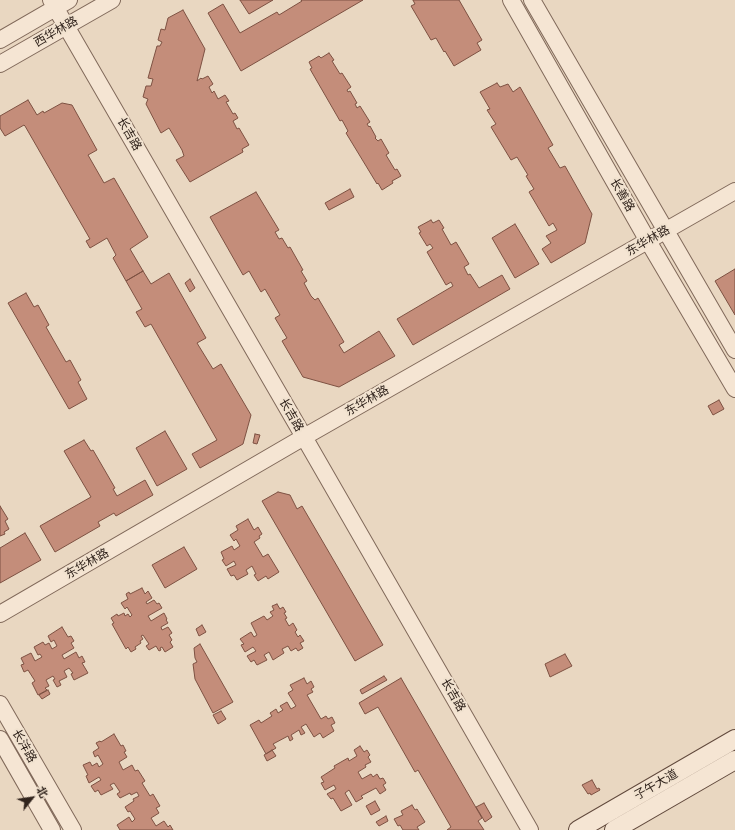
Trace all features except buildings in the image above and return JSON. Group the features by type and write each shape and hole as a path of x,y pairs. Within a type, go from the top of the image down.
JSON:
{"main road":[{"name":"子午大道","path":"578,830 735,739"},
{"name":"子午大道","path":"614,830 735,760"}],"street":[{"name":"西华林路","path":"0,40 53,4 69,0"},
{"name":"西华林路","path":"0,64 112,0"},
{"name":"长善路","path":"511,0 735,389"},
{"name":"长善路","path":"532,0 735,350"},
{"name":"长吉路","path":"53,4 530,830"},
{"name":"东华林路","path":"0,614 304,437 735,191"},
{"name":"长沣路","path":"0,704 73,830"},
{"name":"长沣路","path":"0,739 52,830"}]}
